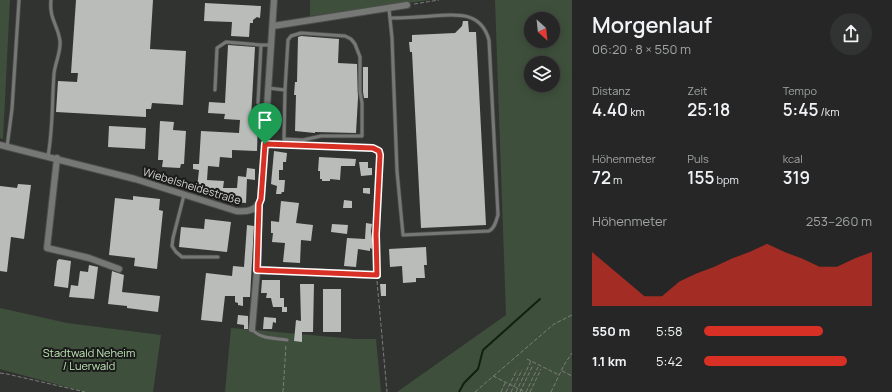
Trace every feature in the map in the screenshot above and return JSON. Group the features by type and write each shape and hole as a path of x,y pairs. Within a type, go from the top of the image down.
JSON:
{"street":[{"path":"252,329 257,270 259,204 261,199 274,0"},
{"path":"273,26 407,5"},
{"name":"Wiebelsheidestraße","path":"3,146 135,178 236,212 247,212 254,209 259,204"},
{"path":"57,158 47,248 89,258 119,269"},
{"path":"257,270 377,275"}],"lane":[{"path":"3,146 12,109 19,0"},
{"path":"48,156 54,75 60,48 58,29 51,17 50,0"},
{"path":"389,9 391,18 397,171 403,236 492,230 498,215 489,40 486,30 474,19 463,15 450,14 391,18"},
{"path":"301,33 339,34 351,39 359,50 360,57 362,136 321,136 303,140 284,139 285,90 288,40 291,36 301,33"},
{"path":"215,90 217,48 226,42 271,45"},
{"path":"258,103 261,45"},
{"path":"268,88 285,90"},
{"path":"265,144 373,148 379,151 376,234 377,275"},
{"path":"184,195 172,246 182,257 218,257"},
{"path":"252,329 255,334 261,336 287,340"}],"path":[{"path":"407,5 439,0"},
{"path":"377,275 387,392"},
{"path":"475,392 554,324 572,314"},
{"path":"283,392 287,340"},
{"path":"551,392 572,353"},
{"path":"527,359 559,375"},
{"path":"516,392 531,361"},
{"path":"521,391 533,365"},
{"path":"494,376 525,392 538,367"},
{"path":"530,392 541,369"},
{"path":"506,392 517,370"},
{"path":"511,392 522,370"},
{"path":"562,371 572,376"},
{"path":"0,373 85,392"},
{"path":"501,392 506,382"}],"green space":[{"path":"0,0 10,0 3,139 0,138"},
{"path":"310,0 430,0 310,16"},
{"path":"495,0 572,0 572,392 397,392 506,315"},
{"name":"Stadtwald Neheim / Luerwald","path":"0,308 67,323 161,335 153,392 85,392 0,369"},
{"path":"231,328 355,339 376,339 381,392 225,392"}],"building":[{"path":"76,0 153,0 150,49 186,51 183,105 152,103 151,109 146,109 146,117 56,112 58,81 77,82 78,73 71,73"},
{"path":"205,3 261,6 260,18 257,17 253,20 253,23 250,23 249,37 231,36 232,22 204,21"},
{"path":"463,21 468,21 469,32 476,32 486,225 421,228 412,52 410,52 409,42 412,42 412,35 455,33 462,26"},
{"path":"298,37 339,39 338,63 357,64 358,98 356,133 315,133 295,131 296,95 294,95 295,82 297,82"},
{"path":"228,45 255,47 251,118 258,118 257,151 232,150 232,158 220,157 219,167 208,166 207,180 224,181 223,188 237,188 238,176 246,177 247,168 255,169 255,180 247,179 246,203 236,202 237,196 217,195 217,189 197,188 199,170 193,169 193,164 199,164 201,131 239,133 240,120 224,119 225,114 208,113 209,102 225,103"},
{"path":"363,67 368,67 368,98 364,98 363,92"},
{"path":"160,121 174,122 173,130 186,131 184,164 181,164 180,168 162,167 163,160 158,160"},
{"path":"109,126 146,128 145,149 108,147"},
{"path":"274,151 287,153 286,162 283,162 283,170 279,170 279,180 285,180 284,192 281,194 276,194 277,186 271,184"},
{"path":"319,157 356,159 355,166 341,166 340,180 330,179 330,181 322,181 322,179 320,179 320,171 318,171"},
{"path":"359,162 368,162 368,168 372,168 372,175 361,176"},
{"path":"18,184 31,185 24,239 11,237 7,272 0,271 0,186 17,188"},
{"path":"363,188 370,188 370,194 363,193"},
{"path":"133,196 160,199 159,210 163,211 157,269 134,266 135,258 109,255 115,198 133,200"},
{"path":"344,200 352,201 352,208 343,208"},
{"path":"281,201 299,203 296,223 313,225 311,241 301,240 300,263 283,262 285,243 272,242 273,233 271,233 271,221 279,222"},
{"path":"205,219 231,222 227,252 179,247 181,227 204,229"},
{"path":"366,223 372,224 372,249 370,248 370,251 358,249 356,267 344,266 347,238 365,239"},
{"path":"332,224 348,225 347,234 331,232"},
{"path":"247,225 254,226 250,297 243,297 243,306 238,305 238,303 235,302 235,296 225,296 222,322 201,320 206,273 232,276 233,266 244,267"},
{"path":"426,247 427,265 424,265 425,278 416,278 416,282 403,283 402,266 390,267 389,249"},
{"path":"59,259 71,261 68,288 54,286 57,261"},
{"path":"89,265 98,267 94,299 69,297 71,285 78,286 80,271 88,272"},
{"path":"112,271 124,275 122,292 160,296 158,312 108,304"},
{"path":"262,280 280,280 280,298 284,298 284,307 287,307 287,312 282,312 282,307 273,307 271,298 266,298 267,293 261,293"},
{"path":"300,284 314,284 313,332 302,332 302,342 294,341 296,320 301,321"},
{"path":"380,284 386,284 386,296 381,296"},
{"path":"323,289 341,289 341,332 323,332"},
{"path":"238,315 248,316 248,329 244,329 244,325 237,324"},
{"path":"264,317 276,318 276,323 273,322 272,329 263,329"}],"waterway":[{"path":"459,392 464,383 478,369 483,350 540,299"}],"route":[{"path":"265,144 373,148 379,151 376,234 377,275 257,270 259,204 261,199 265,144"}]}
